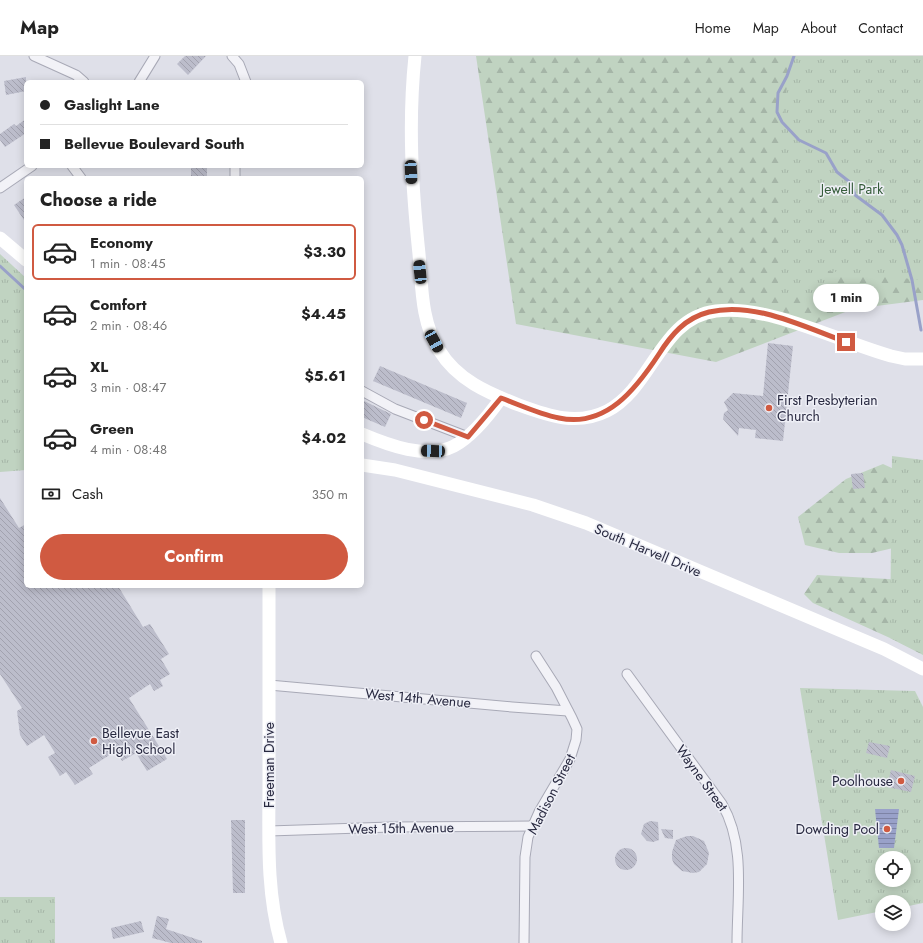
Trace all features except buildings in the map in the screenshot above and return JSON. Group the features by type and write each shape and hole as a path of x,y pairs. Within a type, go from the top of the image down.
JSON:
{"street":[{"path":"34,56 76,75 82,80"},
{"path":"140,80 156,56"},
{"path":"232,56 239,64 245,80"},
{"path":"415,56 411,104 411,160 423,301 427,322 439,350 454,369 472,383 501,398 545,415 560,418 584,418 600,414 624,400 634,389 669,339 681,326 701,315 716,311 732,310 762,313 876,352 905,359 923,359"},
{"path":"0,188 29,168"},
{"path":"0,238 24,258"},
{"path":"364,391 395,409 468,437"},
{"path":"364,435 383,443 403,448 433,451 454,446 468,437 501,398"},
{"name":"South Harvell Drive","path":"364,465 395,470 518,502 586,523 884,649 923,669"},
{"name":"Freeman Drive","path":"269,588 269,831 271,898 274,919 281,943"},
{"name":"Madison Street","path":"524,943 525,857 528,837 570,759 576,740 577,729 556,687 536,656"},
{"name":"Wayne Street","path":"627,674 722,804 730,818 737,843 738,859 737,943"},
{"name":"West 14th Avenue","path":"269,685 568,711"},
{"name":"West 15th Avenue","path":"269,831 391,827 533,826"}],"green space":[{"path":"476,56 923,56 923,300 853,309 716,362 516,324"},
{"name":"Jewell Park","path":"791,56 923,56 923,280 828,271 825,297 778,293 781,132"},
{"path":"0,254 24,276 24,470 0,472"},
{"path":"892,456 923,460 923,654 890,638"},
{"path":"883,464 905,474 923,541 872,553 839,553 805,545 798,517 846,479"},
{"path":"817,575 923,581 923,655 890,638 813,603 804,594"},
{"path":"800,688 915,691 923,707 923,903 911,906 911,895 875,895 875,912 838,920"},
{"path":"0,897 55,897 55,943 0,943"}],"water":[{"name":"Dowding Pool","path":"875,809 899,809 894,848 879,848"}],"waterway":[{"path":"794,56 787,76 778,93 777,112 782,122 799,140 826,153 837,172 851,183 855,195 882,215 897,235 902,245 912,280 921,330"},
{"path":"0,266 24,288"}],"place":[{"name":"First Presbyterian Church","path":"769,408"},
{"name":"Bellevue East High School","path":"94,741"},
{"name":"Poolhouse","path":"901,781"},
{"name":"Dowding Pool","path":"887,829"}],"route":[{"path":"424,420 468,437 492,411 501,398 545,415 560,418 577,419 600,414 624,400 647,372 665,344 681,326 708,312 743,310 762,313 846,342"}]}
